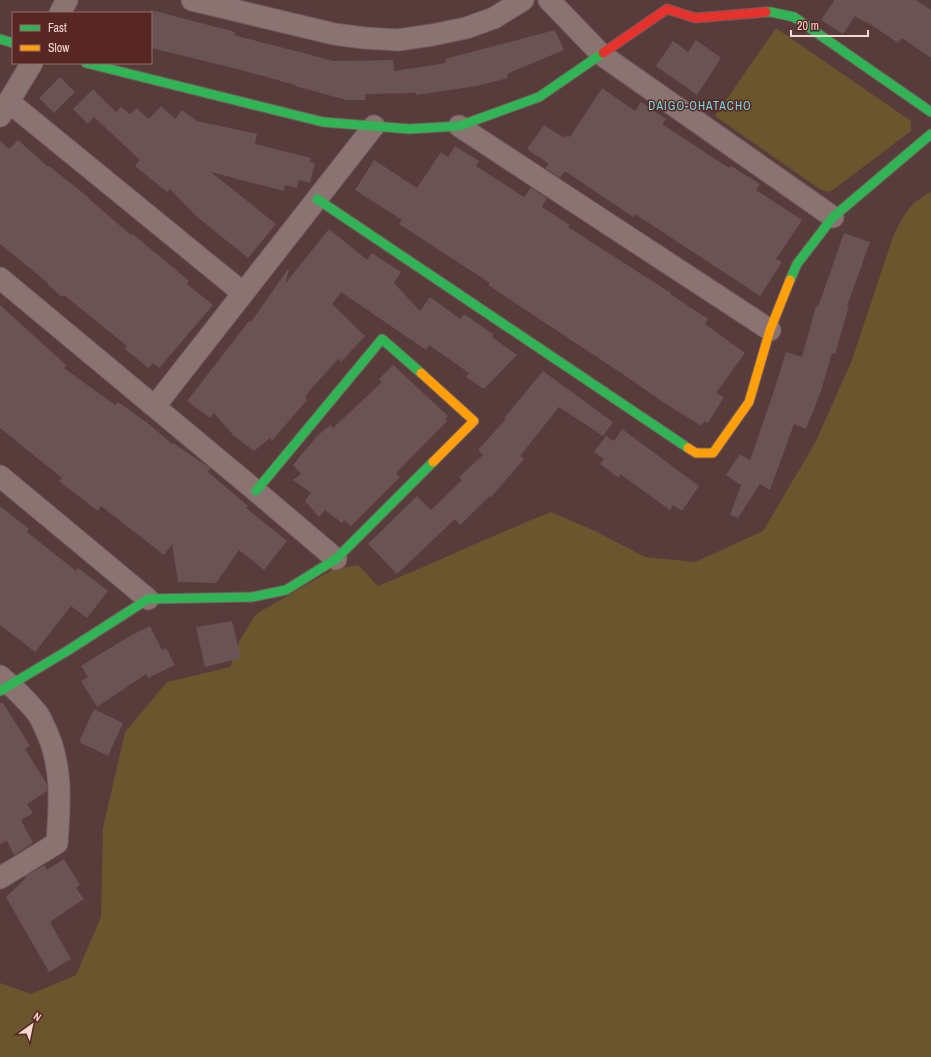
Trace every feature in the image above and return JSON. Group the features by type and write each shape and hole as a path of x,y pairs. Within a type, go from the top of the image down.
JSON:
{"street":[{"path":"61,12 67,0"},
{"path":"192,0 334,34 398,40 466,28 494,18 523,0"},
{"path":"549,0 602,55 833,217"},
{"path":"90,64 323,122 410,129 459,126 539,97 602,55 672,4 695,18 771,12 794,17 931,112"},
{"path":"0,39 12,43"},
{"path":"31,64 4,109 243,294"},
{"path":"155,406 374,126"},
{"path":"459,126 770,330"},
{"path":"317,198 696,453 713,452 749,402 770,330 797,264 833,217 931,134"},
{"path":"0,278 336,558"},
{"path":"0,878 57,843 60,799 57,763 50,738 38,713 4,684 67,651 148,598 252,597 286,590 336,558 474,421 382,339 256,491"},
{"path":"0,476 148,598"}],"shaded area":[{"path":"776,28 911,121 911,131 830,192 821,190 715,116"},
{"path":"931,192 931,1057 0,1057 0,983 31,994 76,975 101,917 103,828 125,732 167,682 230,667 240,640 256,614 332,570 358,565 378,586 551,512 595,531 645,557 695,562 763,531 815,443 852,360 893,237 904,216 912,206 923,196"}],"building":[{"path":"833,0 916,0 931,10 931,58 902,38 898,43 867,22 866,23 855,16 843,34 821,20 834,1"},
{"path":"151,10 235,32 234,35 334,61 393,60 394,71 446,63 445,59 555,30 564,50 507,74 508,78 477,86 416,95 416,93 365,94 365,100 346,100 241,70 152,48"},
{"path":"696,40 721,58 697,95 656,66 673,41 688,52"},
{"path":"60,77 75,92 54,113 39,98"},
{"path":"602,88 635,111 641,102 666,119 662,124 729,168 731,166 760,184 756,190 802,220 776,259 782,262 760,296 635,214 633,217 565,171 560,178 545,168 549,164 527,149 544,125 564,138 566,135 570,137"},
{"path":"93,89 116,112 121,107 130,114 136,108 149,119 161,106 175,119 182,110 197,121 257,134 255,144 311,158 310,162 315,163 310,183 299,180 297,188 285,185 284,191 211,172 276,224 248,258 196,216 170,189 167,192 135,166 140,160 94,117 88,124 73,109"},
{"path":"18,140 48,167 49,166 88,197 131,235 133,234 189,281 187,284 213,305 159,368 153,363 148,368 125,349 127,346 64,295 62,297 47,284 48,283 0,244 0,141 9,149"},
{"path":"455,146 479,161 476,166 524,197 531,188 547,198 542,207 570,225 568,227 671,293 670,294 708,319 705,324 745,353 716,393 724,397 708,423 705,421 701,426 663,402 488,285 490,283 399,224 402,220 355,190 374,160 417,188 441,152 448,157"},
{"path":"329,229 367,260 372,253 401,272 394,283 420,311 430,297 460,319 464,314 493,334 492,337 517,355 484,389 466,377 469,373 429,345 426,350 341,292 332,304 365,336 341,362 338,359 311,389 305,397 307,400 272,441 270,438 254,451 234,436 214,413 210,418 187,401 249,321 251,322 288,269 285,284"},
{"path":"844,233 870,242 847,306 849,306 835,354 832,353 821,391 806,429 794,424 770,490 760,484 738,518 730,515 741,485 726,475 740,454 750,460 786,352 802,357 816,306 818,307"},
{"path":"0,305 66,365 64,368 115,405 118,402 149,424 172,444 173,443 210,468 208,472 248,506 246,508 287,541 264,570 239,550 216,583 178,582 172,544 164,555 101,506 98,511 59,481 62,478 0,428"},
{"path":"393,365 448,416 445,419 447,421 396,473 400,477 351,526 344,520 342,523 325,510 319,517 305,501 311,493 293,480 301,474 293,465 317,436 330,425 333,428 382,382 379,379"},
{"path":"543,371 613,422 603,436 559,407 520,456 524,459 491,497 490,496 460,525 455,519 397,574 368,544 417,496 431,510 462,480 459,477 483,455 478,450 506,419 504,418"},
{"path":"622,429 699,486 682,511 673,505 670,510 620,474 619,478 600,464 604,459 594,452 606,436 614,441"},
{"path":"0,506 29,529 27,532 76,571 78,568 108,591 87,618 71,606 35,652 0,625"},
{"path":"232,621 241,658 205,667 196,627"},
{"path":"150,626 162,650 166,648 175,665 148,678 146,674 97,707 81,681 88,677 81,666 128,637"},
{"path":"0,703 3,703 30,746 25,749 47,784 47,791 27,804 33,813 21,820 33,843 14,855 7,841 0,844"},
{"path":"94,709 123,723 108,756 79,742"},
{"path":"64,859 80,885 76,888 84,899 50,922 71,959 49,972 6,897 26,878 25,876 45,865 47,870"}],"traffic: fast":[{"path":"766,12 794,17 931,112"},
{"path":"0,39 12,43"},
{"path":"90,64 323,122 410,129 459,126 539,97 603,53"},
{"path":"790,280 797,264 833,217 931,134"},
{"path":"317,199 688,448"},
{"path":"256,491 382,339 421,373"},
{"path":"0,691 67,651 148,599 252,597 286,590 336,559 433,462"}],"traffic: slow":[{"path":"688,448 696,453 713,453 749,402 770,330 790,280"},
{"path":"421,373 474,421 433,462"}],"traffic: jam":[{"path":"603,53 667,9 695,18 766,12"}],"district":[{"name":"DAIGO-OHATACHO","path":"700,106"}]}
